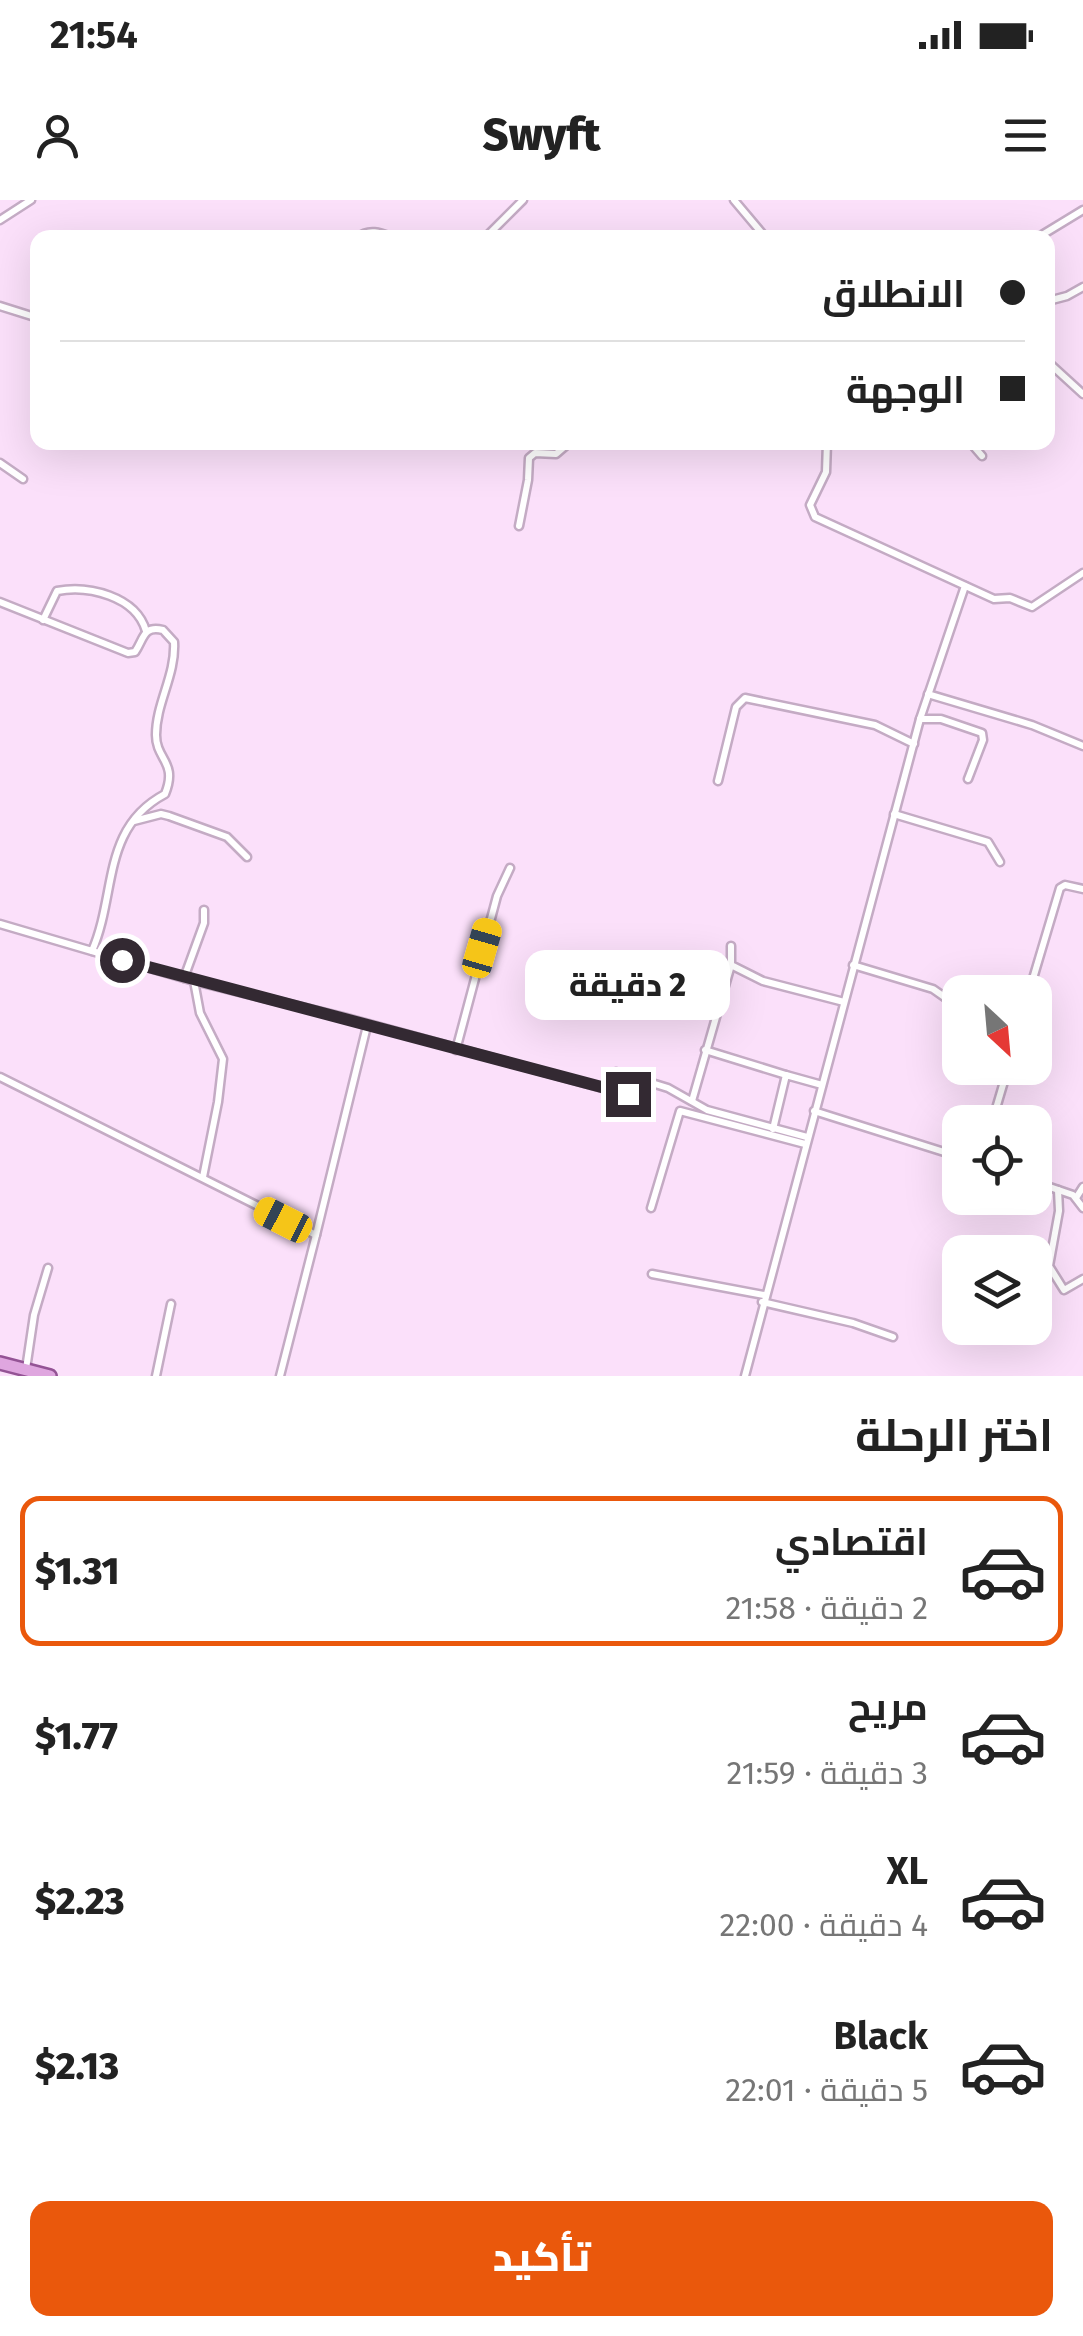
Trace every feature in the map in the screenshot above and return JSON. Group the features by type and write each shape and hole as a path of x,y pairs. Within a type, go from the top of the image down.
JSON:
{"main road":[{"path":"0,1362 50,1376"}],"street":[{"path":"0,220 31,200"},
{"path":"493,230 524,200"},
{"path":"734,200 759,230"},
{"path":"1050,230 1083,210"},
{"path":"1055,299 1083,286"},
{"path":"0,306 30,315"},
{"path":"1055,368 1083,394"},
{"path":"519,526 529,458 535,453 556,454 561,450"},
{"path":"827,450 826,472 810,505 811,514 994,599 1010,598 1032,607 1083,572"},
{"path":"977,450 982,456"},
{"path":"0,463 23,480"},
{"path":"745,1376 920,718 965,586"},
{"path":"43,620 56,590 88,590 128,604 146,630"},
{"path":"0,602 128,653 135,652 146,630"},
{"path":"92,951 117,848 133,821 152,800 165,794 170,777 156,738 174,642 160,629 146,630"},
{"path":"928,694 1032,725 1083,746"},
{"path":"718,782 736,707 745,698 875,725 914,744"},
{"path":"920,718 941,719 982,732 984,740 968,779"},
{"path":"133,821 161,814 170,816 227,836 247,857"},
{"path":"894,814 988,842 1000,862"},
{"path":"456,1050 497,896 510,868"},
{"path":"1033,975 1060,888 1064,885 1083,890"},
{"path":"184,978 204,923 204,910"},
{"path":"0,924 194,982 628,1094"},
{"path":"692,1101 731,965 731,946"},
{"path":"731,965 763,981 844,1002"},
{"path":"853,965 933,989 942,995"},
{"path":"194,982 200,1013 223,1059 203,1178"},
{"path":"280,1376 368,1026"},
{"path":"705,1050 822,1084"},
{"path":"616,1072 668,1088 720,1114 806,1140"},
{"path":"773,1129 786,1076"},
{"path":"0,1077 316,1235"},
{"path":"651,1208 680,1111 806,1140"},
{"path":"814,1112 942,1151"},
{"path":"1076,1198 1083,1187"},
{"path":"1052,1188 1076,1198 1083,1208"},
{"path":"1058,1190 1059,1212 1049,1266 1064,1290 1083,1279"},
{"path":"26,1369 34,1315 48,1268"},
{"path":"652,1274 763,1298 893,1337"},
{"path":"156,1376 172,1304"}],"route":[{"path":"122,960 628,1094"}]}
